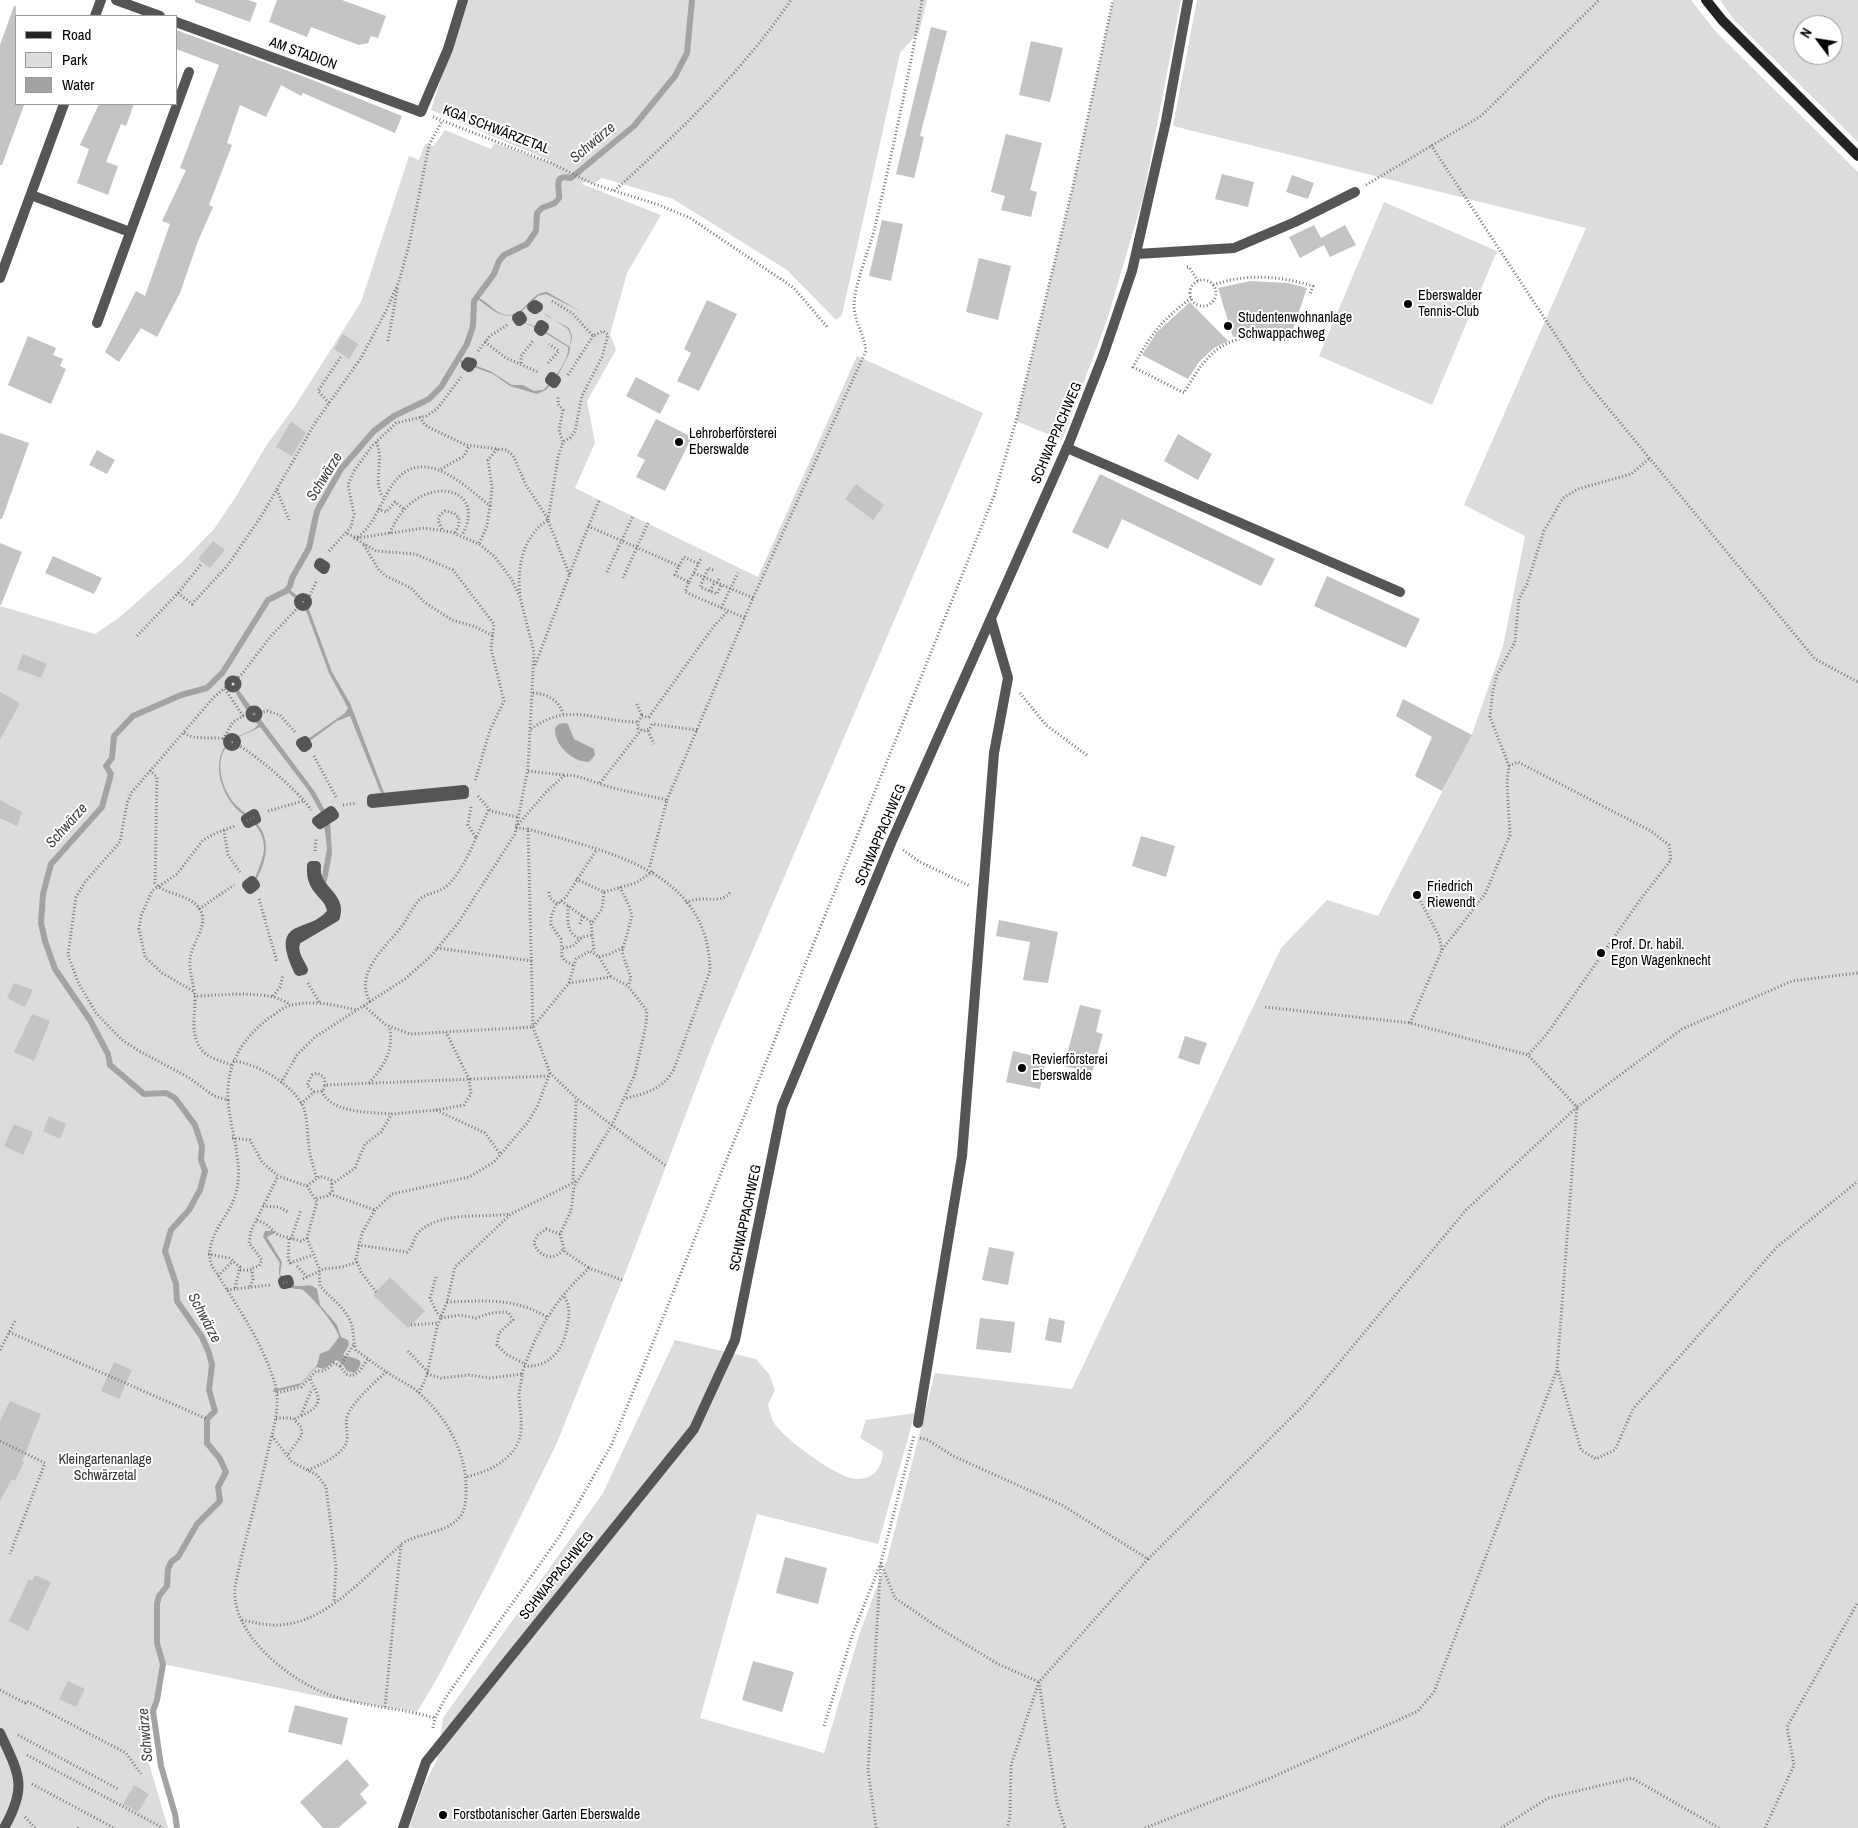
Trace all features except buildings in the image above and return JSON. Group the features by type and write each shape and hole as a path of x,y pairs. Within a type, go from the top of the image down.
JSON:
{"main road":[{"path":"1706,0 1722,20 1858,156"}],"street":[{"path":"95,15 101,0"},
{"path":"116,0 157,15"},
{"path":"421,112 448,49 463,0"},
{"name":"SCHWAPPACHWEG","path":"403,1828 426,1762 694,1429 735,1340 782,1107 891,843 1066,448 1103,356 1137,254 1166,120 1188,0"},
{"name":"AM STADION","path":"178,23 421,112"},
{"path":"178,102 189,72"},
{"path":"0,278 64,105"},
{"path":"97,323 177,105"},
{"path":"1137,254 1234,248 1295,222 1355,192"},
{"path":"30,195 130,232"},
{"path":"1066,448 1400,592"},
{"path":"918,1423 962,1156 994,753 1008,678 991,619"},
{"path":"464,790 464,794 372,803 372,801 372,799 464,790"},
{"path":"301,970 299,972 290,952 291,940 298,932 322,920 332,912 330,903 312,882 312,866 314,866"},
{"path":"4,1828 18,1797 18,1777 8,1751 5,1732"}],"path":[{"path":"791,0 767,36 697,111 614,191 659,205 690,218 794,288 828,328"},
{"path":"648,869 667,800 753,598 866,351 864,336 855,317 854,302 871,244 909,78 922,0"},
{"path":"357,1010 320,1003 290,1005 261,1024 248,1037 228,1073 228,1100 238,1175 236,1193 214,1233 208,1254 211,1264 249,1325 276,1391 276,1418 234,1587 234,1603 241,1620 254,1640 268,1655 311,1686 330,1695 435,1718 446,1697 559,1536 612,1444 994,496 1016,421 1074,186 1113,0"},
{"path":"1355,192 1481,116 1599,0"},
{"name":"KGA SCHWÄRZETAL","path":"421,112 564,169 585,181 614,191"},
{"path":"388,341 399,281 409,245 429,145 442,121"},
{"path":"1431,145 1585,380 1815,659 1858,682"},
{"path":"1180,267 1189,267 1198,281"},
{"path":"1213,285 1244,278 1287,278 1312,286 1310,294"},
{"path":"1191,298 1197,304 1209,304 1216,293 1213,285 1206,280 1198,281 1192,286 1191,298 1165,318 1149,337 1133,367 1184,393 1202,364 1212,353 1236,339 1251,336 1289,340"},
{"path":"178,593 192,604 228,565 277,490 310,431 361,358 399,281"},
{"path":"536,306 544,300 552,301 572,313 593,336"},
{"path":"323,564 329,551 351,527 354,514 348,485 350,479 376,442 396,423 420,417 437,409 485,342 496,331 518,320"},
{"path":"520,363 521,356 541,330"},
{"path":"563,442 570,438 574,432 582,396 602,356 608,336 603,331 593,336 566,378"},
{"path":"485,342 506,358 535,371 542,370 559,352 543,339"},
{"path":"329,404 318,391 342,355"},
{"path":"282,1083 297,1055 308,1043 405,979 437,948 458,923 511,840 516,828 528,771 534,668 534,652 520,596 519,581 522,554 528,541 548,520 558,457 563,442 559,430 563,410 557,400 560,393"},
{"path":"420,417 424,424 430,428 469,446 506,450 513,455 526,485 548,520 570,576"},
{"path":"376,442 379,451 379,487 383,497"},
{"path":"440,469 464,456 469,446"},
{"path":"478,544 487,526 490,506 492,488 488,460 497,449"},
{"path":"1410,1023 1442,950 1485,894 1510,835 1507,782 1509,766 1490,717 1493,690 1497,675 1515,642 1520,599 1528,584 1544,531 1563,498 1578,489 1631,474 1650,458"},
{"path":"358,538 371,525 390,487 406,472 415,468 429,466 440,469 460,480 490,506"},
{"path":"277,490 289,520"},
{"path":"390,534 404,509 414,499 430,492 446,491 453,493 467,505 469,520 462,535"},
{"path":"534,668 588,526 600,500"},
{"path":"378,509 386,512 396,502 404,509"},
{"path":"442,530 438,518 442,513 448,511 457,514 460,518 455,533"},
{"path":"607,572 633,516"},
{"path":"623,578 648,523"},
{"path":"588,526 679,566"},
{"path":"353,537 390,534 424,528 462,535 478,544 494,558 512,580 520,596"},
{"path":"346,533 364,544 383,552 416,554 453,570 494,624 491,649 504,701 490,730 474,784"},
{"path":"364,544 379,570 386,576 411,588 424,602 452,620 476,627 493,636"},
{"path":"689,582 675,576 679,566 684,557 698,564"},
{"path":"702,557 685,592 745,618"},
{"path":"137,636 178,593 202,562"},
{"path":"713,570 708,568 700,586 717,594 717,583"},
{"path":"694,573 753,598"},
{"path":"721,608 738,573"},
{"path":"710,591 720,576"},
{"path":"228,1100 214,1096 188,1077 138,1052 122,1040 96,1013 78,982 68,955 76,897 85,882 120,842 127,802 132,792 214,697 230,685 303,601"},
{"path":"649,718 714,626 728,611"},
{"path":"230,685 250,714"},
{"path":"1015,686 1046,725 1088,756"},
{"path":"533,693 540,693 559,704 563,714"},
{"path":"637,704 642,716"},
{"path":"229,741 233,722 264,710 280,715 318,760 337,799 343,805"},
{"path":"531,729 546,719 563,714 638,722"},
{"path":"642,716 649,718 652,724"},
{"path":"640,730 638,722 642,716"},
{"path":"652,724 697,730"},
{"path":"648,731 652,724"},
{"path":"640,730 648,731"},
{"path":"600,783 640,730"},
{"path":"648,731 654,744"},
{"path":"184,732 195,737 229,741 304,801 313,813"},
{"path":"1509,766 1518,762 1648,830 1669,844 1671,860 1640,900 1547,1034 1528,1055"},
{"path":"150,770 157,777 153,864 154,883 157,886 178,893 199,909 202,914 202,924 190,956 194,996 193,1025 201,1050 208,1055 232,1063 261,1069 282,1083 301,1104 307,1122 308,1146 316,1177"},
{"path":"528,771 565,775 667,800"},
{"path":"516,828 547,791 565,775"},
{"path":"474,791 489,809 496,813 517,818"},
{"path":"476,838 469,828 467,821 478,796"},
{"path":"265,812 304,801"},
{"path":"333,813 343,805 372,801"},
{"path":"370,1002 368,982 373,962 382,947 402,926 418,901 442,890 454,879 489,809"},
{"path":"193,991 154,966 145,957 139,929 141,916 152,891 177,874 203,840 254,817"},
{"path":"516,828 597,849 653,871 697,915 705,934 710,957 710,971 701,1000 668,1080 649,1092 624,1099"},
{"path":"224,830 228,855 249,882 261,903 271,946 284,975 273,996"},
{"path":"528,830 533,1027 549,1074 576,1098 666,1166"},
{"path":"314,866 316,834"},
{"path":"891,843 920,862 982,891"},
{"path":"573,966 565,961 561,939 551,926 553,909 561,901 597,849"},
{"path":"576,879 604,892 639,881 653,871"},
{"path":"199,909 249,882"},
{"path":"620,887 630,906 632,916 622,955 631,978 628,986"},
{"path":"686,903 697,898 721,900 727,897 731,891"},
{"path":"549,892 550,898 557,904"},
{"path":"604,892 602,910 592,923 590,936 594,952 611,977 628,986 647,1011 646,1025 635,1074 612,1125 575,1182 571,1211 560,1234 563,1249 569,1255 589,1268 622,1280"},
{"path":"1418,895 1439,936 1442,950"},
{"path":"561,901 592,923"},
{"path":"568,906 566,919 568,927 573,935 581,939"},
{"path":"580,924 583,916"},
{"path":"563,948 572,946 581,939 590,936"},
{"path":"599,957 610,954 624,946"},
{"path":"437,948 532,961"},
{"path":"364,1006 389,1026 410,1034 533,1027 569,983 573,966 580,955 594,952"},
{"path":"301,970 320,1003"},
{"path":"1007,1828 1010,1817 1011,1765 1038,1682 1148,1560 1304,1404 1466,1210 1577,1107 1682,1029 1792,981 1858,973"},
{"path":"569,983 611,977"},
{"path":"194,996 273,996 282,998 290,1005"},
{"path":"1145,1828 1266,1780 1418,1711 1434,1692 1557,1370 1577,1107 1528,1055 1410,1023 1265,1007"},
{"path":"369,1083 386,1061 391,1050 389,1026"},
{"path":"322,1091 328,1100 342,1107 392,1114 459,1108 467,1103 471,1094 469,1079 446,1032"},
{"path":"301,1104 314,1092 322,1091 326,1085 324,1077 317,1073 312,1075 306,1085 314,1092"},
{"path":"326,1085 549,1074"},
{"path":"376,1292 357,1262 358,1245 375,1210 392,1194 469,1177 500,1156 528,1122 537,1107 549,1074"},
{"path":"575,1182 573,1180 573,1131 576,1098"},
{"path":"436,1110 485,1133 500,1156"},
{"path":"330,1194 332,1184 355,1168 365,1144 380,1132 392,1114"},
{"path":"232,1138 250,1140 258,1157 278,1176 307,1186 317,1202 307,1238 319,1272 320,1286 338,1302 352,1325 356,1350 386,1372 419,1392 434,1408 452,1434 461,1452 466,1477 466,1497 460,1517 444,1528 410,1538 401,1544 370,1575 334,1602 308,1617 288,1624 263,1625 241,1620"},
{"path":"240,1270 259,1266 262,1260 250,1243 251,1231 278,1176"},
{"path":"316,1177 327,1178 332,1184"},
{"path":"307,1186 316,1177"},
{"path":"1557,1370 1581,1450 1596,1459 1615,1450 1633,1409 1777,1247 1858,1181"},
{"path":"419,1392 427,1373 455,1266 511,1214 575,1182"},
{"path":"315,1199 330,1194 375,1210"},
{"path":"263,1206 278,1207 288,1212"},
{"path":"289,1263 290,1239 301,1210"},
{"path":"358,1245 406,1252 420,1232 434,1224 458,1217 483,1218 511,1214"},
{"path":"257,1220 272,1232 290,1239 301,1241 307,1238"},
{"path":"560,1234 552,1230 544,1230 536,1237 534,1246 542,1254 552,1257 560,1254 563,1249"},
{"path":"208,1254 233,1261 240,1270"},
{"path":"289,1263 313,1255"},
{"path":"218,1276 233,1261"},
{"path":"227,1290 291,1281 357,1262"},
{"path":"289,1263 302,1270 307,1277"},
{"path":"466,1477 487,1471 501,1463 518,1444 522,1427 519,1394 525,1365 547,1317 563,1295 589,1268"},
{"path":"249,1288 253,1279 252,1270 250,1269"},
{"path":"235,1288 240,1270"},
{"path":"436,1277 430,1298 441,1317"},
{"path":"441,1317 460,1315 476,1318 491,1313 508,1312 513,1320 499,1333 497,1345 506,1354 525,1365 533,1366 547,1362 562,1346 569,1318 567,1302 563,1295"},
{"path":"447,1302 515,1302 530,1307 547,1317"},
{"path":"0,1350 15,1321"},
{"path":"411,1325 439,1322"},
{"path":"9,1332 207,1419"},
{"path":"341,1365 354,1344"},
{"path":"408,1351 427,1373 441,1378 469,1375 490,1378 522,1374"},
{"path":"276,1391 300,1387 316,1371 328,1369 334,1363 341,1365 346,1374 352,1376 359,1372 368,1359"},
{"path":"307,1470 324,1462 343,1448 347,1442 346,1422 350,1410 386,1372"},
{"path":"276,1418 295,1419 309,1413 317,1403 318,1397 310,1377"},
{"path":"301,1415 310,1398 312,1386"},
{"path":"287,1456 302,1435 301,1427 295,1419"},
{"path":"918,1423 920,1439 928,1440 953,1456 1062,1505 1148,1560"},
{"path":"824,1726 853,1633 881,1562 918,1423"},
{"path":"272,1435 287,1456 322,1480 328,1498 336,1567 334,1602"},
{"path":"0,1441 45,1463 10,1554"},
{"path":"385,1707 401,1544"},
{"path":"881,1562 896,1598 939,1628 998,1664 1038,1682"},
{"path":"876,1828 868,1770 881,1562"},
{"path":"1765,1828 1794,1765 1787,1727 1858,1602"},
{"path":"1038,1682 1057,1803 1065,1828"},
{"path":"0,1690 25,1704 27,1701 126,1754 141,1774"},
{"path":"5,1732 118,1789"},
{"path":"8,1751 14,1748 163,1828"},
{"path":"18,1777 114,1828"},
{"path":"1501,1828 1548,1798 1632,1778 1719,1828"}],"green space":[{"name":"Kleingartenanlage Schwärzetal","path":"466,0 927,0 919,32 900,53 842,315 836,320 787,270 673,199 602,178 593,184 585,181 582,184 661,215 627,273 610,334 616,350 587,401 595,443 575,488 758,577 857,356 983,413 713,1043 628,1266 556,1445 492,1574 439,1675 417,1712 328,1698 163,1664 145,1750 168,1828 0,1828 0,606 95,634 120,617 181,563 214,529 361,302 409,156 419,160 425,144 434,146 445,130 491,149 494,143 551,163 551,161 431,110"},
{"path":"1113,0 1181,0 1143,198 1107,320 1062,440 1016,421 1073,186"},
{"path":"1197,0 1691,0 1716,32 1858,172 1858,1828 409,1828 425,1783 437,1760 443,1718 603,1493 675,1340 756,1359 769,1374 775,1390 768,1405 771,1417 779,1430 812,1457 838,1473 849,1477 857,1479 868,1477 876,1472 881,1463 883,1452 860,1438 866,1420 915,1413 878,1544 757,1514 700,1718 824,1753 860,1632 887,1560 935,1373 1072,1389 1281,948 1327,900 1378,916 1472,734 1503,646 1525,536 1464,505 1586,228 1173,126"},
{"path":"1720,0 1858,0 1858,142 1735,21"},
{"name":"Eberswalder Tennis-Club","path":"1384,202 1497,251 1432,405 1319,356"}],"water":[{"path":"547,292 582,312 546,294 538,296 531,303 542,312 530,304 517,315 525,323 540,328 570,347 571,336 568,329 554,320 569,328 572,336 569,354 557,377 546,390 537,394 510,386 493,374 457,361 458,359 490,371 512,385 523,385 534,391 543,390 560,370 568,352 568,347 537,328 521,322 514,315 509,316 504,315 494,311 477,298 503,314 513,315 541,293"},
{"path":"289,589 307,604 332,672 350,703 386,798 383,798 350,716 337,721 307,743 305,741 345,713 348,708 329,673 304,605 286,591"},
{"path":"235,685 315,792 330,820 332,854 327,880 323,888 321,882 327,848 323,816 308,790 260,727 230,743 221,757 220,766 223,784 232,800 252,818 263,833 266,853 254,884 263,857 263,840 255,824 238,810 229,799 222,783 219,765 220,756 223,749 229,742 258,725 238,697 233,687"},
{"path":"559,724 568,724 574,739 594,749 595,755 589,762 571,756 561,747 555,728"},
{"path":"265,1231 274,1231 275,1233 267,1237 282,1262 280,1274 292,1284 297,1286 309,1285 317,1289 320,1305 337,1325 341,1337 348,1340 349,1345 343,1355 360,1361 359,1368 355,1373 347,1371 342,1363 336,1360 324,1369 316,1367 299,1386 273,1392 273,1390 301,1383 317,1365 320,1354 329,1350 339,1337 329,1319 302,1289 293,1289 282,1281 279,1274 280,1263 263,1237"}],"waterway":[{"name":"Schwärze","path":"177,1828 175,1814 161,1766 153,1711 157,1700 163,1664 157,1643 157,1604 159,1596 167,1586 168,1569 171,1562 178,1557 197,1524 220,1501 218,1487 226,1472 220,1459 207,1443 207,1419 215,1411 209,1390 212,1365 209,1353 202,1337 177,1301 176,1284 165,1251 171,1230 189,1210 200,1190 205,1171 201,1160 202,1146 195,1125 175,1098 166,1093 144,1094 110,1065 108,1054 90,1020 55,969 41,923 43,894 51,864 102,807 111,774 106,766 112,758 114,736 133,716 181,695 207,688 223,672 268,600 286,591 290,586 292,578 309,548 317,511 341,469 374,431 394,416 429,399 441,387 467,344 473,326 474,301 494,274 499,261 504,255 527,244 536,231 537,213 542,208 555,203 559,198 559,180 565,177 571,178 634,126 675,76 687,53 692,0"}],"place":[{"name":"Eberswalder Tennis-Club","path":"1408,304"},
{"name":"Studentenwohnanlage Schwappachweg","path":"1228,326"},
{"name":"Lehroberförsterei Eberswalde","path":"679,442"},
{"name":"Friedrich Riewendt","path":"1417,895"},
{"name":"Prof. Dr. habil. Egon Wagenknecht","path":"1601,953"},
{"name":"Revierförsterei Eberswalde","path":"1022,1068"},
{"name":"Forstbotanischer Garten Eberswalde","path":"443,1815"}]}
